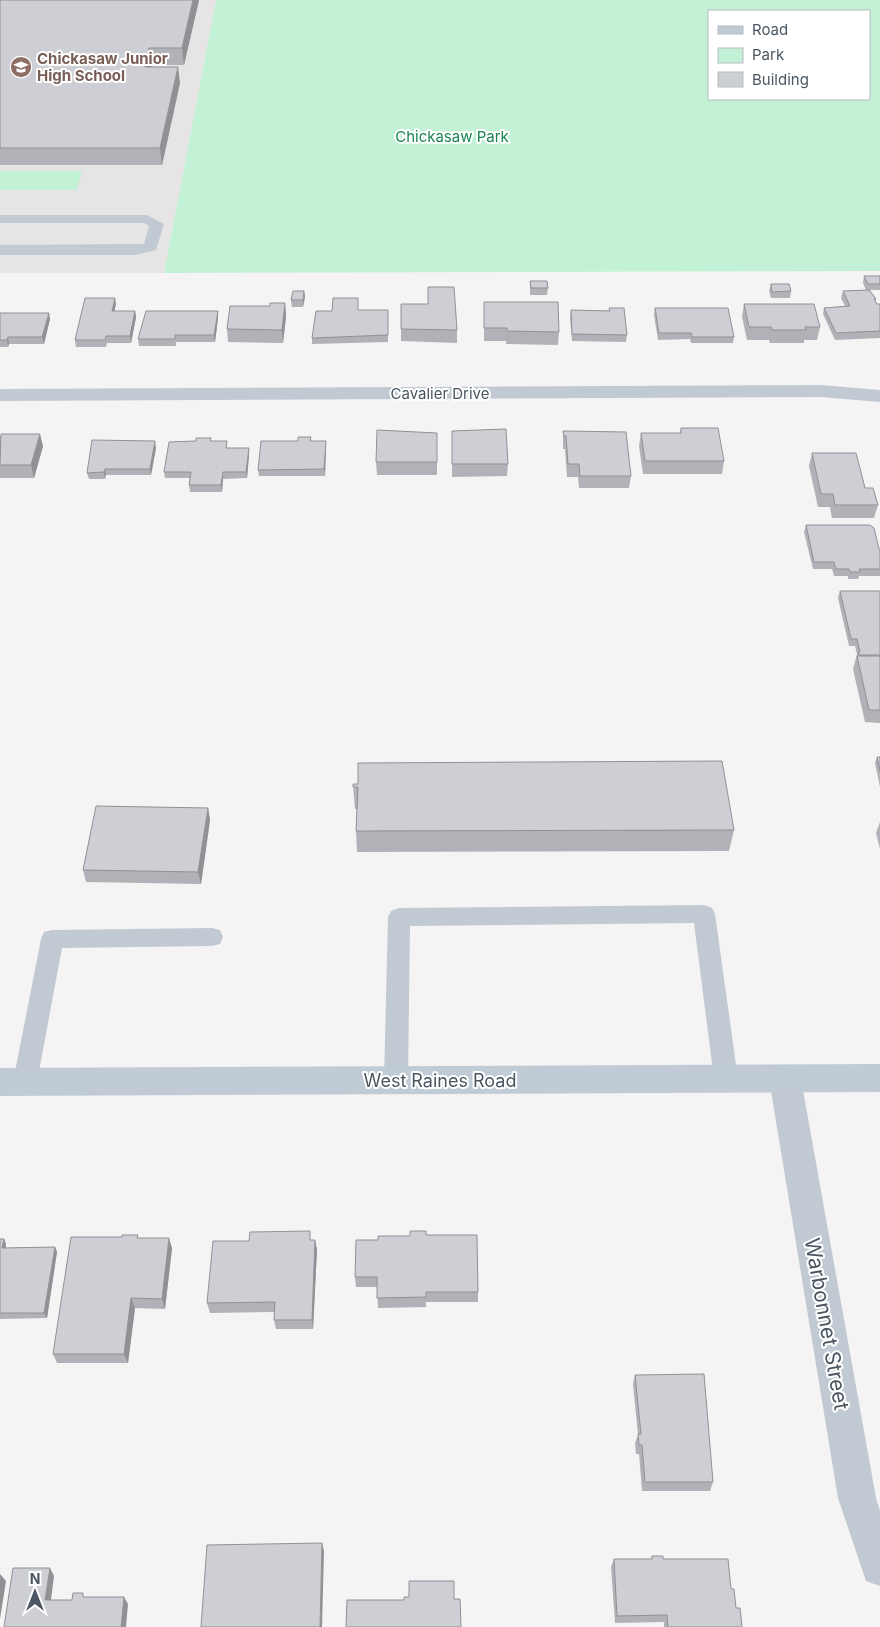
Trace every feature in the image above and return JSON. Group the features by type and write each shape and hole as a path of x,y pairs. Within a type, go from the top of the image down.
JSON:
{"main road":[{"name":"West Raines Road","path":"12,1082 880,1078"}],"street":[{"name":"Cavalier Drive","path":"0,395 821,391 880,396"},
{"name":"Warbonnet Street","path":"785,1079 857,1498 880,1567"}],"lane":[{"path":"0,219 147,219 157,224 151,247 135,250 0,250"},
{"path":"396,1080 398,918 704,914 726,1079"},
{"path":"12,1082 52,939 212,937"}],"shaded area":[{"path":"0,0 216,0 164,273 0,273"}],"green space":[{"name":"Chickasaw Park","path":"216,0 880,0 880,271 164,273"},
{"path":"0,171 82,171 77,190 0,190"}],"building":[{"path":"0,0 193,0 182,48 149,48 145,67 178,67 160,148 0,148"},
{"path":"864,276 880,276 880,284 868,284"},
{"path":"530,281 547,281 548,288 531,288"},
{"path":"771,284 789,284 791,291 772,292"},
{"path":"428,287 454,287 457,330 401,329 401,304 428,304"},
{"path":"869,290 876,299 874,299 877,304 880,304 880,331 836,333 824,308 850,306 843,291"},
{"path":"293,291 304,291 303,300 291,300"},
{"path":"85,298 115,298 112,311 135,311 130,336 106,336 105,340 75,340"},
{"path":"333,298 358,298 358,310 388,310 388,335 312,338 316,311 332,311"},
{"path":"484,302 558,302 559,332 507,331 507,328 484,328"},
{"path":"270,303 285,303 282,330 227,329 230,306 270,306"},
{"path":"744,304 814,304 820,327 805,327 806,330 772,330 771,327 749,327"},
{"path":"609,308 624,308 627,335 572,334 571,310 610,311"},
{"path":"655,308 728,308 734,337 692,337 691,333 659,333"},
{"path":"146,311 218,311 214,335 175,335 175,339 138,339"},
{"path":"0,313 49,313 42,337 8,337 7,340 0,340"},
{"path":"681,428 718,428 724,461 645,461 641,433 681,433"},
{"path":"506,429 508,464 452,464 452,431"},
{"path":"377,430 437,433 437,462 376,462"},
{"path":"563,431 626,432 631,476 580,476 579,464 568,464 566,436 564,436"},
{"path":"1,434 40,434 31,465 0,465"},
{"path":"298,437 311,437 310,441 326,441 324,469 258,470 261,441 298,441"},
{"path":"196,438 211,438 210,441 227,441 226,448 249,448 246,472 223,472 221,485 189,485 191,472 164,472 169,442 196,441"},
{"path":"92,440 155,441 150,469 105,469 104,472 87,473"},
{"path":"812,453 856,453 865,488 873,488 878,505 835,505 833,494 821,494"},
{"path":"806,525 870,525 874,528 880,550 880,569 859,569 860,572 850,572 849,569 836,569 834,562 814,562"},
{"path":"840,591 880,591 880,655 859,655 857,639 851,639"},
{"path":"857,656 880,656 880,710 869,710"},
{"path":"877,757 880,757 880,771"},
{"path":"722,761 734,830 356,831 358,787 353,787 353,784 358,784 358,763"},
{"path":"96,806 208,808 198,872 83,870"},
{"path":"310,1231 310,1240 315,1240 312,1320 274,1320 275,1302 207,1303 213,1241 249,1241 250,1232"},
{"path":"410,1231 426,1231 426,1235 477,1235 478,1292 426,1292 426,1297 377,1298 377,1277 355,1277 356,1240 378,1240 378,1236 410,1236"},
{"path":"122,1235 138,1235 137,1238 169,1238 162,1299 131,1298 124,1354 53,1354 71,1237 122,1237"},
{"path":"0,1239 4,1239 2,1248 55,1247 44,1313 0,1313"},
{"path":"704,1374 713,1482 645,1482 642,1445 639,1445 638,1434 641,1434 635,1375"},
{"path":"322,1543 320,1627 201,1627 207,1545"},
{"path":"652,1556 663,1556 663,1559 728,1559 731,1589 734,1589 736,1608 740,1608 742,1627 668,1627 667,1615 617,1616 614,1559 652,1559"},
{"path":"13,1568 50,1568 45,1600 72,1600 73,1593 83,1593 83,1597 124,1597 121,1627 4,1627"},
{"path":"409,1581 454,1581 454,1599 460,1599 461,1627 346,1627 347,1600 404,1600 404,1597 409,1597"}],"place":[{"name":"Chickasaw Junior High School","path":"21,67"}]}
